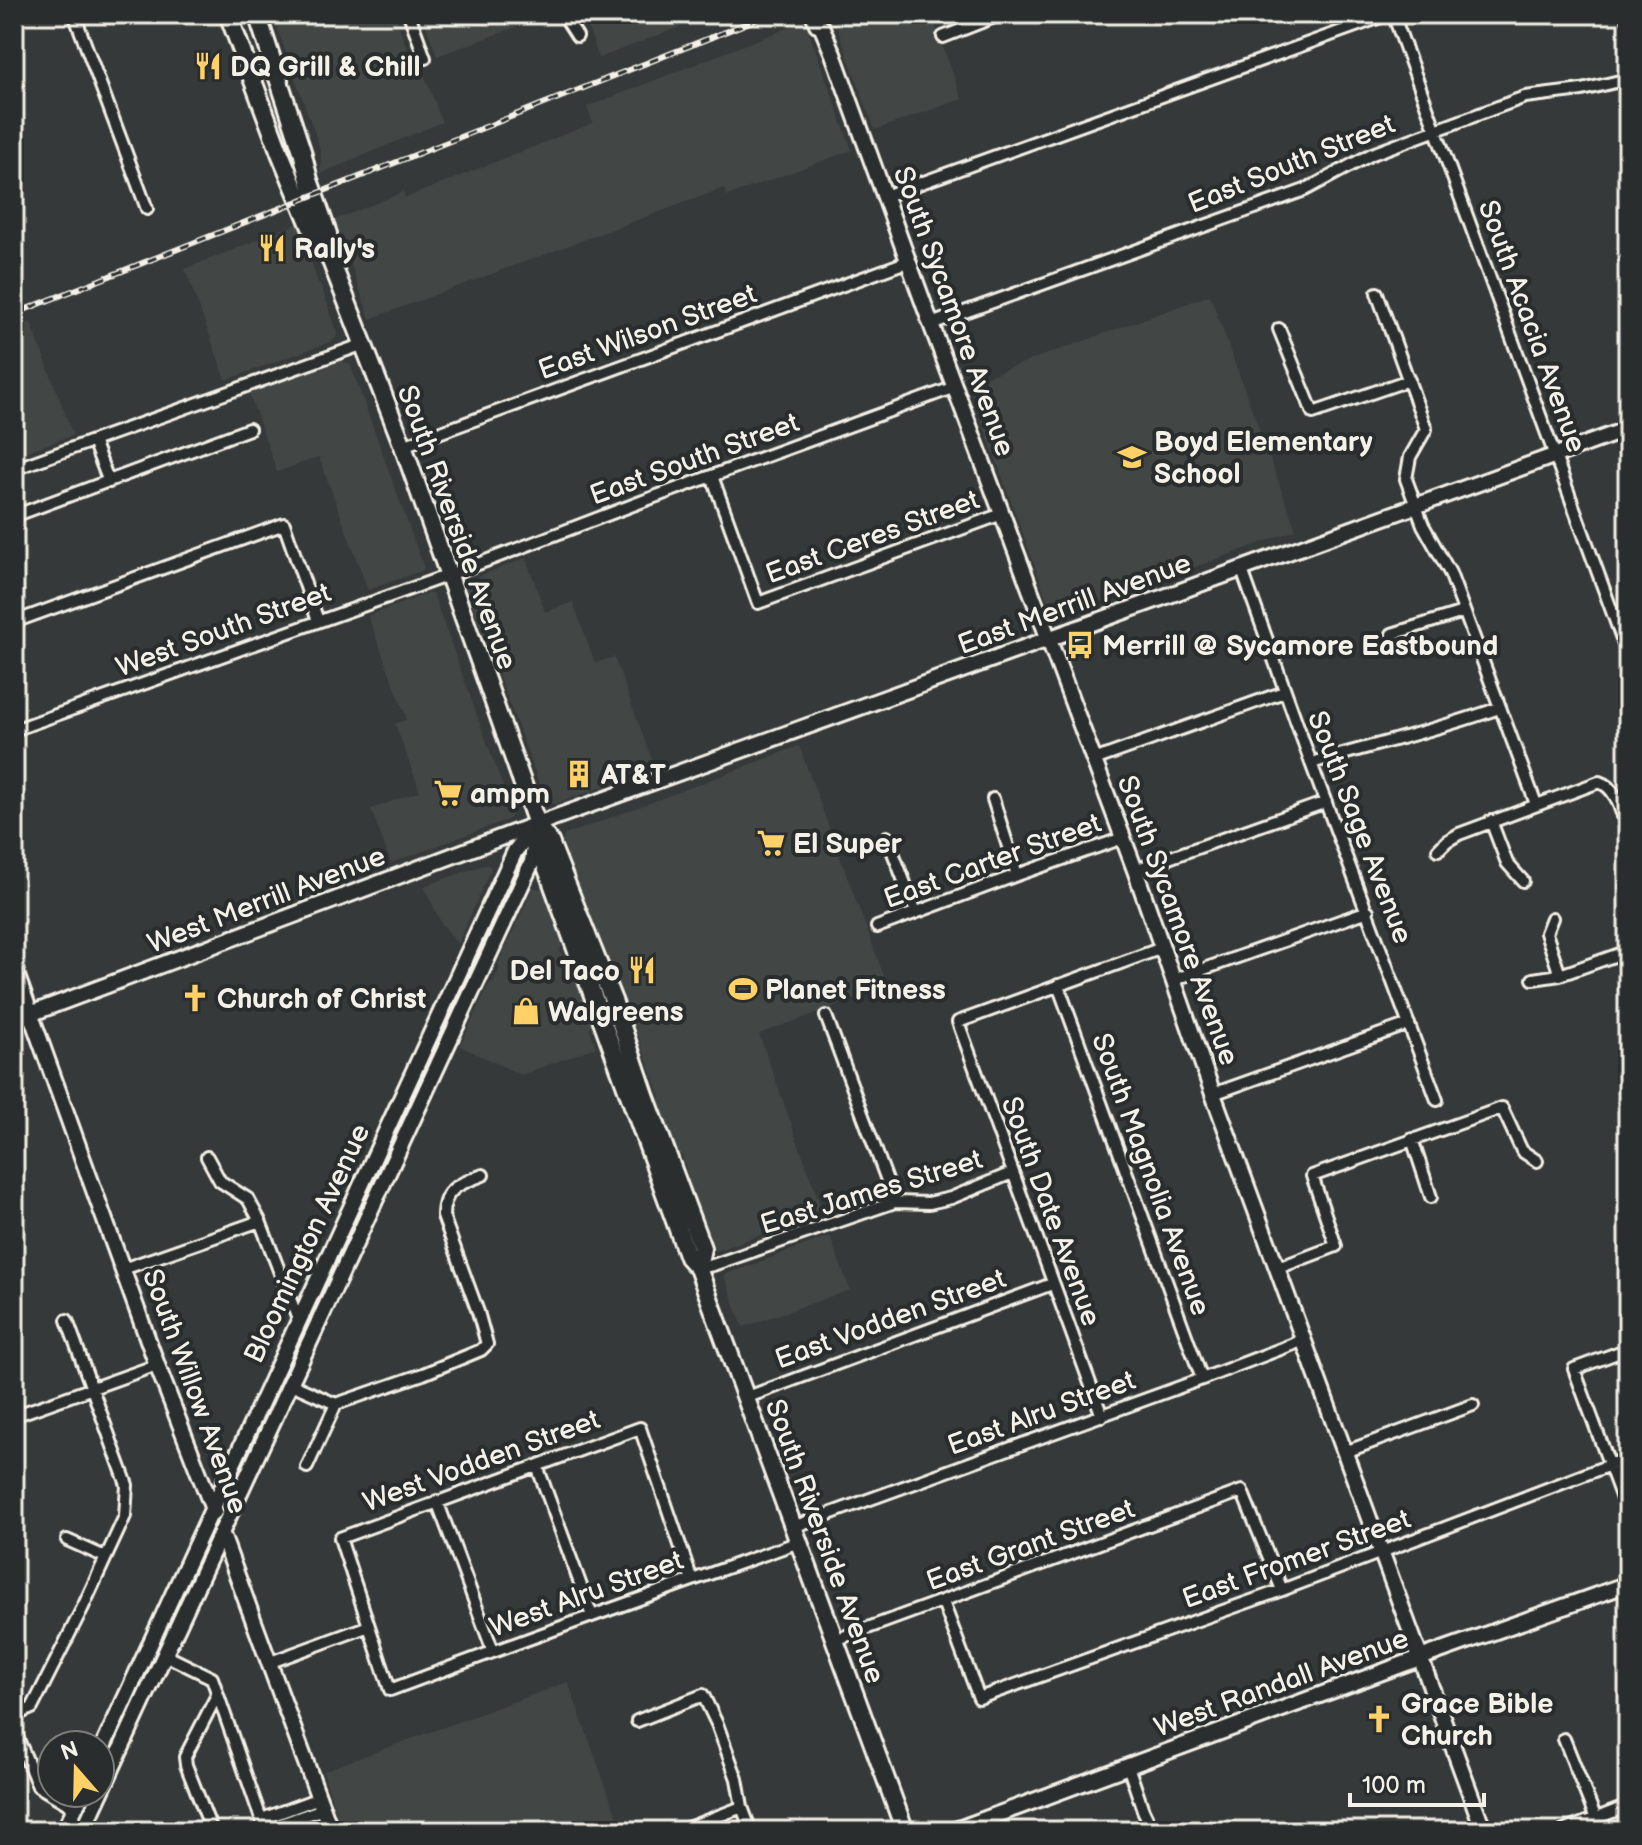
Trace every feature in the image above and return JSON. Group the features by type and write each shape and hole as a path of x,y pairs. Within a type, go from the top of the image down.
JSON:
{"main road":[{"name":"South Riverside Avenue","path":"228,14 280,153 315,237 326,248 403,446 537,824 539,847 550,879 688,1257 698,1268 905,1831"},
{"name":"South Riverside Avenue","path":"257,14 328,234 326,248"},
{"name":"South Sycamore Avenue","path":"813,14 817,24 821,21 1135,870 1213,1094 1484,1831"},
{"name":"East Merrill Avenue","path":"537,824 1628,429"},
{"name":"South Riverside Avenue","path":"537,824 550,842 614,1003 702,1248 698,1268"},
{"name":"Bloomington Avenue","path":"83,1831 532,862 537,824"},
{"name":"Bloomington Avenue","path":"111,1729 515,851 537,824"},
{"name":"West Merrill Avenue","path":"14,1020 537,824"},
{"path":"518,892 538,878 550,879"},
{"name":"South Willow Avenue","path":"14,968 157,1365 331,1831"},
{"name":"West Randall Avenue","path":"953,1831 1628,1584"},
{"path":"64,1831 75,1809"}],"street":[{"path":"74,14 147,209"},
{"path":"409,14 425,58"},
{"path":"565,14 577,36"},
{"path":"943,37 1002,14"},
{"path":"885,196 1391,14"},
{"name":"South Acacia Avenue","path":"1391,14 1628,655"},
{"name":"East South Street","path":"931,324 1305,190 1372,154 1525,97 1582,90 1628,79"},
{"name":"East Wilson Street","path":"403,446 909,261"},
{"path":"1377,293 1426,429 1410,457 1406,479 1423,525 1450,573 1536,804"},
{"path":"1279,329 1313,413 1409,380"},
{"path":"14,469 364,344"},
{"name":"East South Street","path":"449,575 955,387"},
{"path":"14,516 249,429"},
{"path":"93,441 109,482"},
{"name":"East Ceres Street","path":"712,476 758,603 1002,514"},
{"path":"14,622 284,524 318,621"},
{"name":"South Sage Avenue","path":"1242,570 1284,692 1437,1100"},
{"name":"West South Street","path":"14,730 449,575"},
{"path":"1392,634 1463,612"},
{"path":"1094,760 1284,692"},
{"path":"1311,763 1499,708"},
{"path":"1438,850 1459,834 1599,782 1613,791 1628,831"},
{"path":"993,799 1017,875"},
{"path":"1135,870 1326,802"},
{"path":"1491,821 1507,863 1523,881"},
{"path":"887,837 916,912"},
{"name":"East Carter Street","path":"877,927 1123,838"},
{"path":"1173,980 1368,911"},
{"path":"1552,918 1546,933 1560,975"},
{"path":"1058,985 1162,948"},
{"path":"1533,979 1560,975 1628,951"},
{"name":"South Date Avenue","path":"1058,985 958,1022 1102,1416"},
{"name":"South Magnolia Avenue","path":"1058,985 1202,1379"},
{"path":"826,1016 895,1202"},
{"path":"1213,1094 1409,1024"},
{"path":"1278,1268 1336,1246 1312,1176 1502,1108 1522,1151 1537,1161"},
{"path":"1412,1139 1431,1197"},
{"path":"207,1157 220,1181 248,1199 260,1221 299,1322"},
{"name":"East James Street","path":"698,1268 895,1202 929,1203 951,1198 1012,1173"},
{"path":"291,1384 336,1404 423,1374 481,1350 487,1344 443,1216 443,1209 456,1185 483,1175"},
{"path":"123,1269 260,1221"},
{"name":"East Vodden Street","path":"745,1398 1052,1284"},
{"path":"14,1716 32,1708 125,1516 127,1485 67,1320"},
{"name":"East Alru Street","path":"796,1534 1304,1340"},
{"path":"1628,1349 1574,1369 1628,1515"},
{"path":"14,1416 157,1365"},
{"path":"307,1467 336,1404"},
{"path":"1345,1452 1473,1405"},
{"name":"West Vodden Street","path":"369,1626 340,1538 640,1428 692,1580"},
{"name":"East Fromer Street","path":"943,1602 979,1698 1282,1590 1628,1458"},
{"path":"537,1466 592,1616"},
{"name":"East Grant Street","path":"835,1640 1242,1491 1282,1590"},
{"path":"437,1501 493,1651"},
{"name":"West Alru Street","path":"369,1626 390,1690 692,1580 796,1534"},
{"path":"67,1540 105,1557"},
{"path":"268,1663 369,1626"},
{"path":"165,1655 212,1678 263,1826 321,1804"},
{"path":"212,1831 185,1757 217,1695"},
{"path":"637,1721 703,1695 737,1779 742,1807 751,1831"},
{"path":"14,1730 36,1781"},
{"path":"1564,1739 1596,1819"},
{"path":"1128,1766 1153,1831"},
{"path":"1563,1831 1628,1806"},
{"path":"680,1831 742,1807"}],"shaded area":[{"path":"272,14 394,14 412,62 419,60 442,122 320,174 318,142"},
{"path":"422,14 552,14 437,56"},
{"path":"583,14 713,14 599,58"},
{"path":"832,14 931,14 962,99 875,130"},
{"path":"805,21 852,150 727,196 724,188 370,319 335,220 403,192 405,198 593,123 587,107"},
{"path":"299,223 338,334 330,342 226,380 185,269"},
{"name":"Boyd Elementary School","path":"1210,295 1296,530 1054,619 968,383"},
{"path":"31,322 73,435 14,456 14,329"},
{"path":"341,361 350,364 424,568 368,590 319,457 277,472 249,393"},
{"path":"526,558 545,612 573,602 595,663 614,657 655,768 555,804 546,802 464,582"},
{"path":"433,594 513,814 509,819 391,863 371,809 420,791 395,724 406,720 406,716 368,616"},
{"path":"799,746 888,987 759,1034 823,1212 716,1251 694,1198 682,1155 677,1153 659,1103 661,1096 562,841 565,835"},
{"path":"489,865 491,869 458,944 441,923 424,886"},
{"path":"533,888 544,889 563,945 560,950 566,966 571,967 592,1025 590,1029 596,1047 521,1075 460,1046 489,984 500,968 498,964"},
{"path":"830,1236 850,1290 743,1327 724,1275"},
{"path":"568,1682 622,1831 342,1831 323,1771"}],"railway":[{"path":"14,314 770,14"}],"place":[{"name":"DQ Grill & Chill","path":"208,66"},
{"name":"Rally's","path":"272,248"},
{"name":"Boyd Elementary School","path":"1132,457"},
{"name":"Merrill @ Sycamore Eastbound","path":"1080,645"},
{"name":"AT&T","path":"579,774"},
{"name":"ampm","path":"448,793"},
{"name":"El Super","path":"771,843"},
{"name":"Del Taco","path":"642,970"},
{"name":"Planet Fitness","path":"743,989"},
{"name":"Church of Christ","path":"195,998"},
{"name":"Walgreens","path":"526,1011"},
{"name":"Grace Bible Church","path":"1379,1719"}]}
